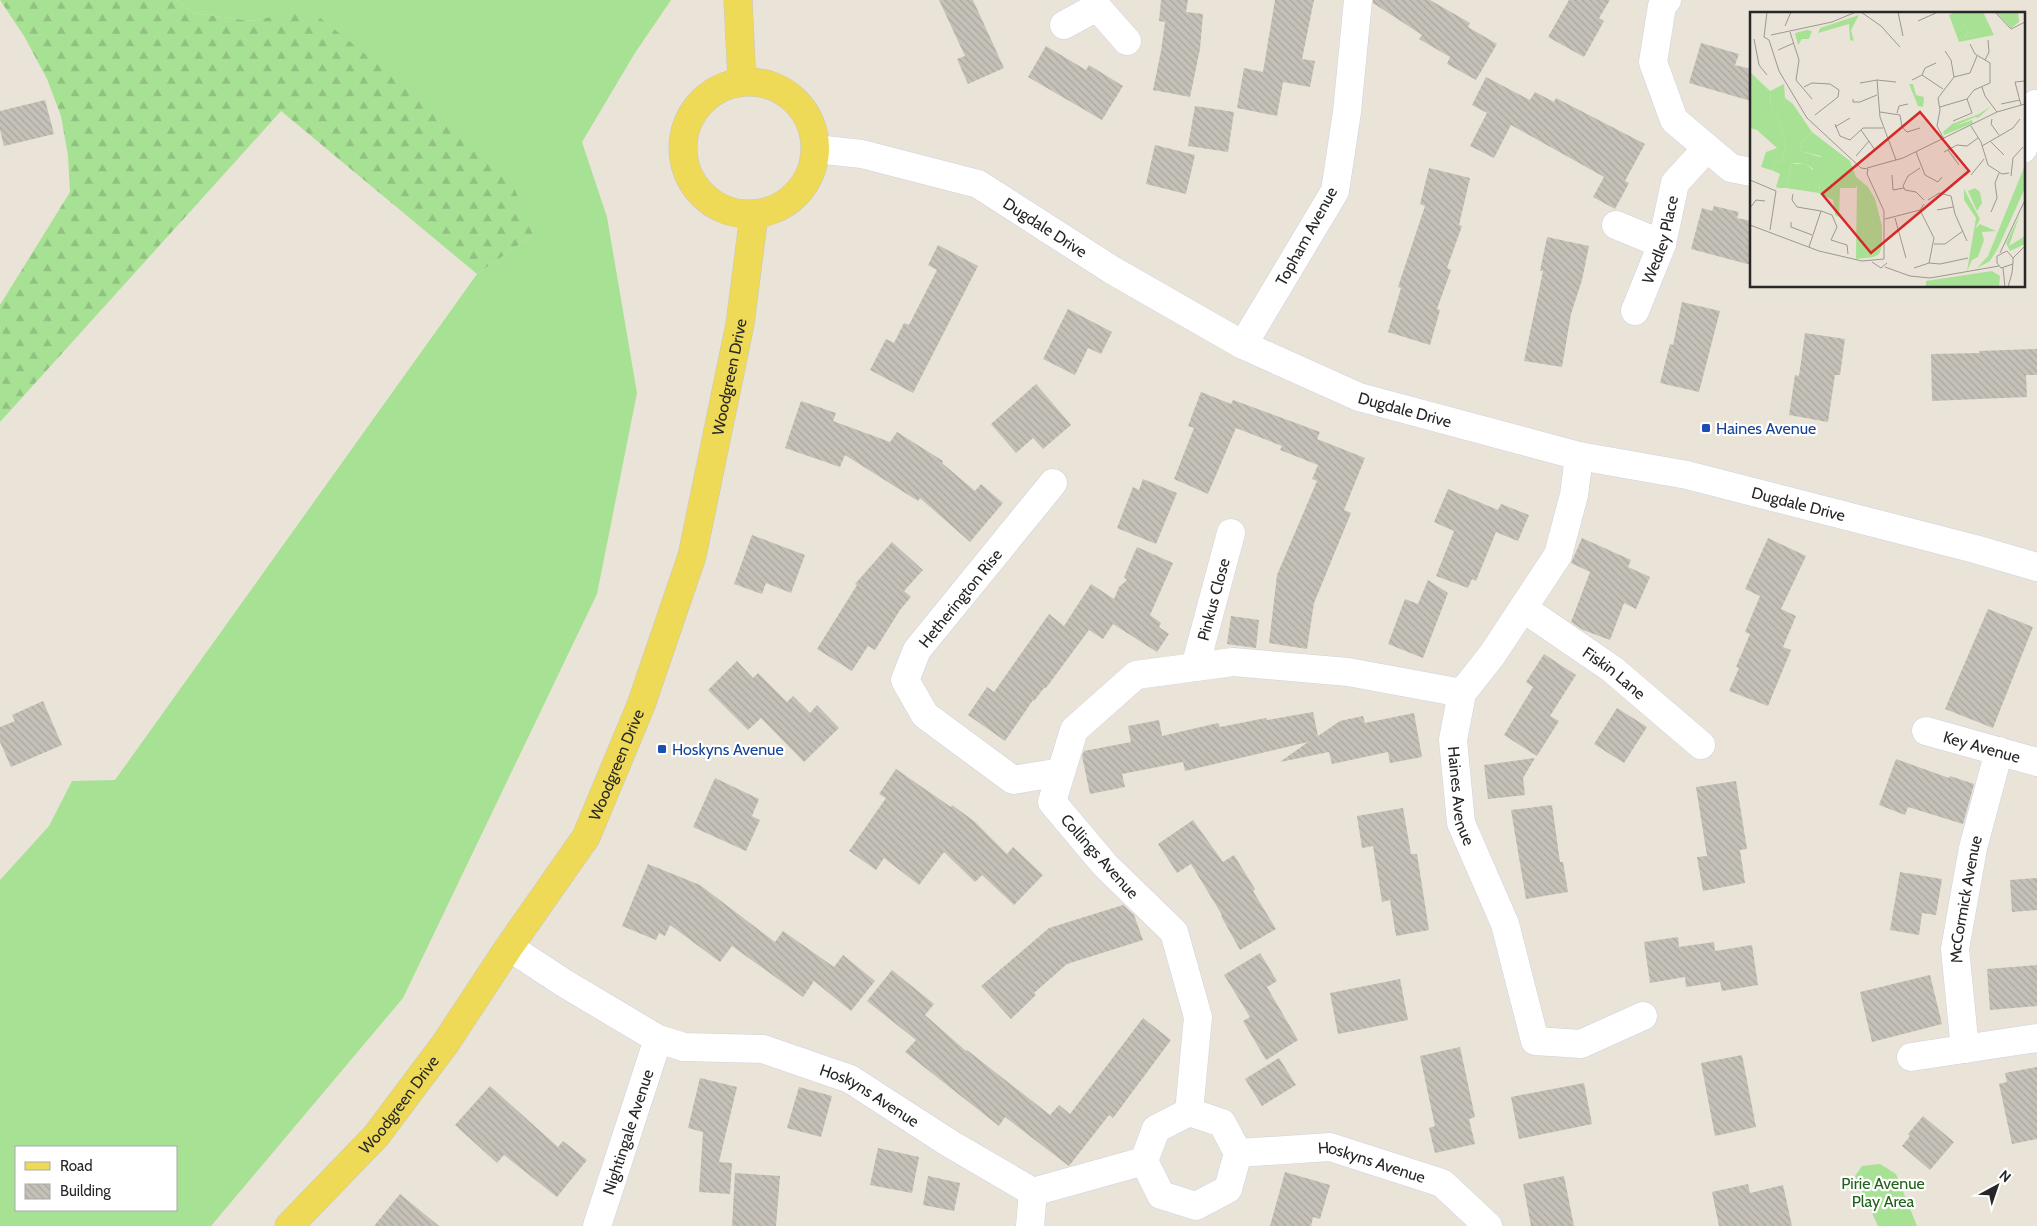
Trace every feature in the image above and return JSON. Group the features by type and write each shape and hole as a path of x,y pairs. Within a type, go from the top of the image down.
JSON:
{"main road":[{"path":"738,0 742,82"},
{"path":"742,82 760,83 778,88 794,99 806,113 810,122 816,149 813,169 804,186 790,201 773,211 754,215 733,213 714,205 699,192 688,174 683,154 684,134 692,115 700,104 722,88 742,82"},
{"name":"Woodgreen Drive","path":"289,1226 376,1136 445,1044 509,947 586,837 641,705 692,556 740,324 754,215"}],"street":[{"name":"Topham Avenue","path":"1243,344 1335,190 1348,112 1358,0"},
{"path":"1667,0 1662,6 1653,62 1674,120 1731,168 1750,172"},
{"path":"1064,25 1098,4 1127,42"},
{"path":"2028,147 2035,104"},
{"name":"Wedley Place","path":"1636,311 1662,244 1675,183 1707,148"},
{"name":"Dugdale Drive","path":"816,149 862,154 978,184 1112,270 1243,344 1359,397 1579,456 1687,475 2037,567"},
{"path":"1616,225 1662,244"},
{"name":"Haines Avenue","path":"1579,456 1574,495 1558,555 1492,655 1462,693 1453,740 1461,823 1506,924 1535,1041 1581,1044 1643,1016"},
{"name":"Hetherington Rise","path":"1053,483 917,650 905,680 925,715 1013,780 1061,772"},
{"name":"Pinkus Close","path":"1195,667 1231,533"},
{"name":"Fiskin Lane","path":"1523,608 1612,669 1701,745"},
{"name":"Collings Avenue","path":"1189,1112 1198,1016 1174,932 1105,866 1052,802 1074,730 1136,675 1233,662 1348,672 1462,693"},
{"name":"Key Avenue","path":"1926,731 2037,762"},
{"name":"McCormick Avenue","path":"1965,1049 1955,949 1973,848 1999,751"},
{"name":"Hoskyns Avenue","path":"509,947 564,983 658,1039 684,1047 763,1050 850,1079 949,1143 1033,1192"},
{"path":"1910,1057 2037,1038"},
{"name":"Nightingale Avenue","path":"597,1226 658,1039"},
{"path":"1189,1112 1222,1123 1238,1154 1228,1189 1196,1206 1162,1195 1144,1162 1156,1129 1189,1112"},
{"name":"Hoskyns Avenue","path":"1238,1154 1330,1146 1442,1183 1488,1226"},
{"path":"1030,1226 1033,1192 1144,1162"}],"green space":[{"path":"0,0 177,0 193,13 251,21 309,9 506,167 533,235 477,274 281,111 0,422 0,305 70,192 68,156 61,116 47,79 24,36"},
{"path":"177,0 671,0 635,53 582,142 607,217 637,393 597,594 403,998 211,1226 0,1226 0,880 49,826 72,781 115,780 477,274 533,235 309,10 251,21 193,13"},
{"name":"Pirie Avenue Play Area","path":"1880,1164 1896,1174 1917,1226 1878,1226 1855,1176 1862,1166"}],"building":[{"path":"939,0 973,0 1004,68 968,84 957,59 965,56"},
{"path":"1161,0 1188,0 1186,12 1203,14 1200,49 1190,97 1153,90 1165,22 1159,21"},
{"path":"1275,0 1314,0 1302,59 1315,61 1310,87 1283,82 1277,116 1237,108 1244,68 1263,72"},
{"path":"1373,0 1430,0 1470,23 1468,27 1497,44 1476,80 1447,64 1450,57 1419,39 1422,35 1373,3"},
{"path":"1569,0 1610,0 1599,18 1604,21 1584,57 1548,37"},
{"path":"1701,43 1739,54 1735,65 1750,69 1750,101 1689,83"},
{"path":"1046,46 1086,70 1089,65 1123,86 1102,120 1028,77"},
{"path":"1486,77 1530,100 1535,92 1554,102 1556,98 1645,144 1625,181 1629,183 1615,209 1593,197 1604,177 1511,125 1494,158 1470,146 1487,113 1472,105"},
{"path":"45,100 54,134 4,146 0,130 0,111"},
{"path":"1195,106 1234,112 1228,152 1188,146"},
{"path":"1155,145 1195,155 1186,194 1146,184"},
{"path":"1429,168 1470,178 1459,225 1462,226 1447,268 1451,270 1437,309 1440,310 1430,345 1388,332 1401,288 1398,287 1425,206 1420,204"},
{"path":"1714,206 1739,212 1737,218 1750,221 1750,265 1691,249 1702,208 1712,211"},
{"path":"1547,237 1589,246 1582,280 1571,314 1562,367 1524,361 1543,271 1540,271"},
{"path":"938,245 978,266 913,393 870,370 886,339 894,343 904,323 909,325 937,270 928,265"},
{"path":"1682,302 1720,311 1699,392 1660,383 1670,344 1673,345"},
{"path":"1068,309 1112,332 1101,354 1088,348 1075,375 1043,359"},
{"path":"1805,333 1845,339 1840,375 1835,375 1828,422 1789,415 1795,375 1799,376"},
{"path":"2037,349 2037,375 2026,375 2027,397 1932,401 1931,354"},
{"path":"1036,384 1071,425 1043,449 1033,438 1016,453 991,424"},
{"path":"1201,392 1231,404 1233,400 1320,432 1317,439 1365,458 1344,510 1351,513 1314,603 1307,649 1269,643 1277,575 1317,481 1312,479 1318,465 1280,450 1282,446 1236,428 1208,494 1174,479 1194,428 1188,426"},
{"path":"801,401 836,413 833,421 890,442 897,432 943,461 942,463 975,491 981,484 1003,503 970,542 920,498 918,501 845,455 840,467 785,448"},
{"path":"1143,479 1177,493 1156,544 1117,528 1133,487 1139,490"},
{"path":"1448,489 1498,510 1501,504 1529,515 1518,541 1496,532 1476,581 1472,579 1468,588 1436,576 1454,531 1434,522"},
{"path":"752,535 805,555 791,593 766,583 762,594 734,584"},
{"path":"1582,538 1631,560 1628,567 1650,577 1636,609 1624,603 1610,640 1583,630 1571,622 1590,572 1571,563"},
{"path":"1768,538 1806,556 1781,609 1796,616 1783,647 1791,650 1768,706 1729,691 1739,668 1736,667 1750,634 1745,632 1760,596 1745,589"},
{"path":"892,542 923,570 904,591 911,597 900,610 875,650 868,646 852,671 817,649 857,585 855,584"},
{"path":"1137,547 1173,563 1150,615 1161,623 1159,627 1169,634 1157,652 1113,624 1103,639 1089,630 1046,688 1033,700 1005,741 968,715 987,687 994,692 1049,614 1064,626 1091,584 1114,599 1119,587 1127,580 1124,577"},
{"path":"1428,580 1448,593 1423,658 1388,644 1405,599 1418,604"},
{"path":"1988,609 2033,627 1993,728 1945,709"},
{"path":"1231,616 1259,620 1256,648 1227,644"},
{"path":"1544,654 1576,675 1550,716 1559,721 1537,756 1504,735 1533,687 1526,682"},
{"path":"737,661 753,678 758,673 787,702 793,696 810,713 817,705 839,728 804,762 761,718 748,730 708,690"},
{"path":"43,701 62,745 11,767 0,742 0,727 15,721 12,715"},
{"path":"1617,708 1647,727 1624,763 1594,744"},
{"path":"1313,712 1318,736 1340,721 1363,716 1365,723 1414,713 1422,757 1390,763 1388,752 1332,764 1329,752 1280,762 1308,742 1185,771 1183,762 1122,774 1125,787 1090,794 1082,756 1084,751 1131,742 1128,726 1159,720 1162,736 1218,723 1220,727 1266,718 1267,720"},
{"path":"1535,758 1523,778 1525,795 1488,799 1484,765"},
{"path":"1896,759 1949,778 1950,776 1974,784 1963,824 1908,807 1905,815 1879,805"},
{"path":"896,769 974,821 1007,854 1013,847 1043,875 1014,905 982,875 975,882 944,852 919,885 884,858 876,870 849,851 886,798 879,794"},
{"path":"715,778 759,799 752,816 760,820 746,851 693,827"},
{"path":"1736,781 1747,849 1740,850 1745,883 1703,891 1697,857 1707,856 1696,787"},
{"path":"1552,805 1560,862 1563,862 1568,892 1526,899 1511,810"},
{"path":"1403,808 1411,854 1417,854 1429,930 1396,936 1390,900 1382,902 1373,846 1362,848 1357,816"},
{"path":"1193,820 1223,862 1234,855 1276,929 1240,950 1222,915 1191,864 1177,873 1158,844"},
{"path":"648,864 700,885 775,942 783,931 834,967 843,955 875,981 851,1011 814,981 803,997 732,946 720,962 670,925 665,936 659,933 656,940 622,926"},
{"path":"1900,872 1942,879 1936,915 1922,913 1919,935 1890,930"},
{"path":"2037,878 2037,910 2012,912 2010,880"},
{"path":"1123,905 1134,915 1143,940 1067,964 1034,993 1036,995 1011,1019 981,986 1049,928"},
{"path":"1678,937 1679,947 1714,942 1715,951 1752,945 1758,985 1722,991 1720,982 1686,987 1685,977 1650,983 1644,942"},
{"path":"1260,953 1277,981 1267,987 1298,1040 1266,1060 1243,1021 1250,1017 1224,975"},
{"path":"2037,965 2037,1006 1990,1010 1987,969"},
{"path":"892,970 934,1004 925,1015 966,1051 1050,1115 1059,1105 1070,1114 1143,1018 1171,1040 1113,1118 1109,1115 1069,1166 1005,1117 999,1126 905,1052 916,1040 867,1001"},
{"path":"1930,975 1942,1024 1872,1042 1860,992"},
{"path":"1400,979 1408,1020 1338,1034 1330,993"},
{"path":"1460,1047 1475,1117 1469,1119 1475,1144 1435,1153 1429,1128 1435,1126 1420,1056"},
{"path":"1742,1055 1756,1127 1715,1136 1701,1063"},
{"path":"1279,1058 1296,1085 1262,1106 1245,1079"},
{"path":"2037,1067 2037,1139 2012,1144 1999,1084 2007,1082 2005,1073"},
{"path":"700,1078 737,1087 719,1162 732,1163 730,1194 699,1192 703,1132 688,1128"},
{"path":"1584,1083 1592,1124 1519,1139 1511,1097"},
{"path":"490,1086 558,1147 563,1141 587,1160 557,1197 504,1155 497,1163 455,1125"},
{"path":"799,1087 832,1096 821,1137 787,1128"},
{"path":"1923,1116 1954,1142 1930,1170 1902,1146 1910,1136 1908,1134"},
{"path":"878,1148 919,1157 912,1193 870,1185"},
{"path":"1285,1172 1330,1185 1320,1219 1313,1217 1311,1226 1270,1226"},
{"path":"735,1173 780,1176 776,1226 732,1226"},
{"path":"928,1176 960,1183 954,1211 923,1205"},
{"path":"1564,1176 1574,1226 1531,1226 1523,1184"},
{"path":"1748,1184 1750,1193 1783,1185 1792,1226 1719,1226 1712,1192"},
{"path":"400,1194 439,1226 374,1226"}],"place":[{"name":"Haines Avenue","path":"1706,428"},
{"name":"Hoskyns Avenue","path":"662,749"}]}
